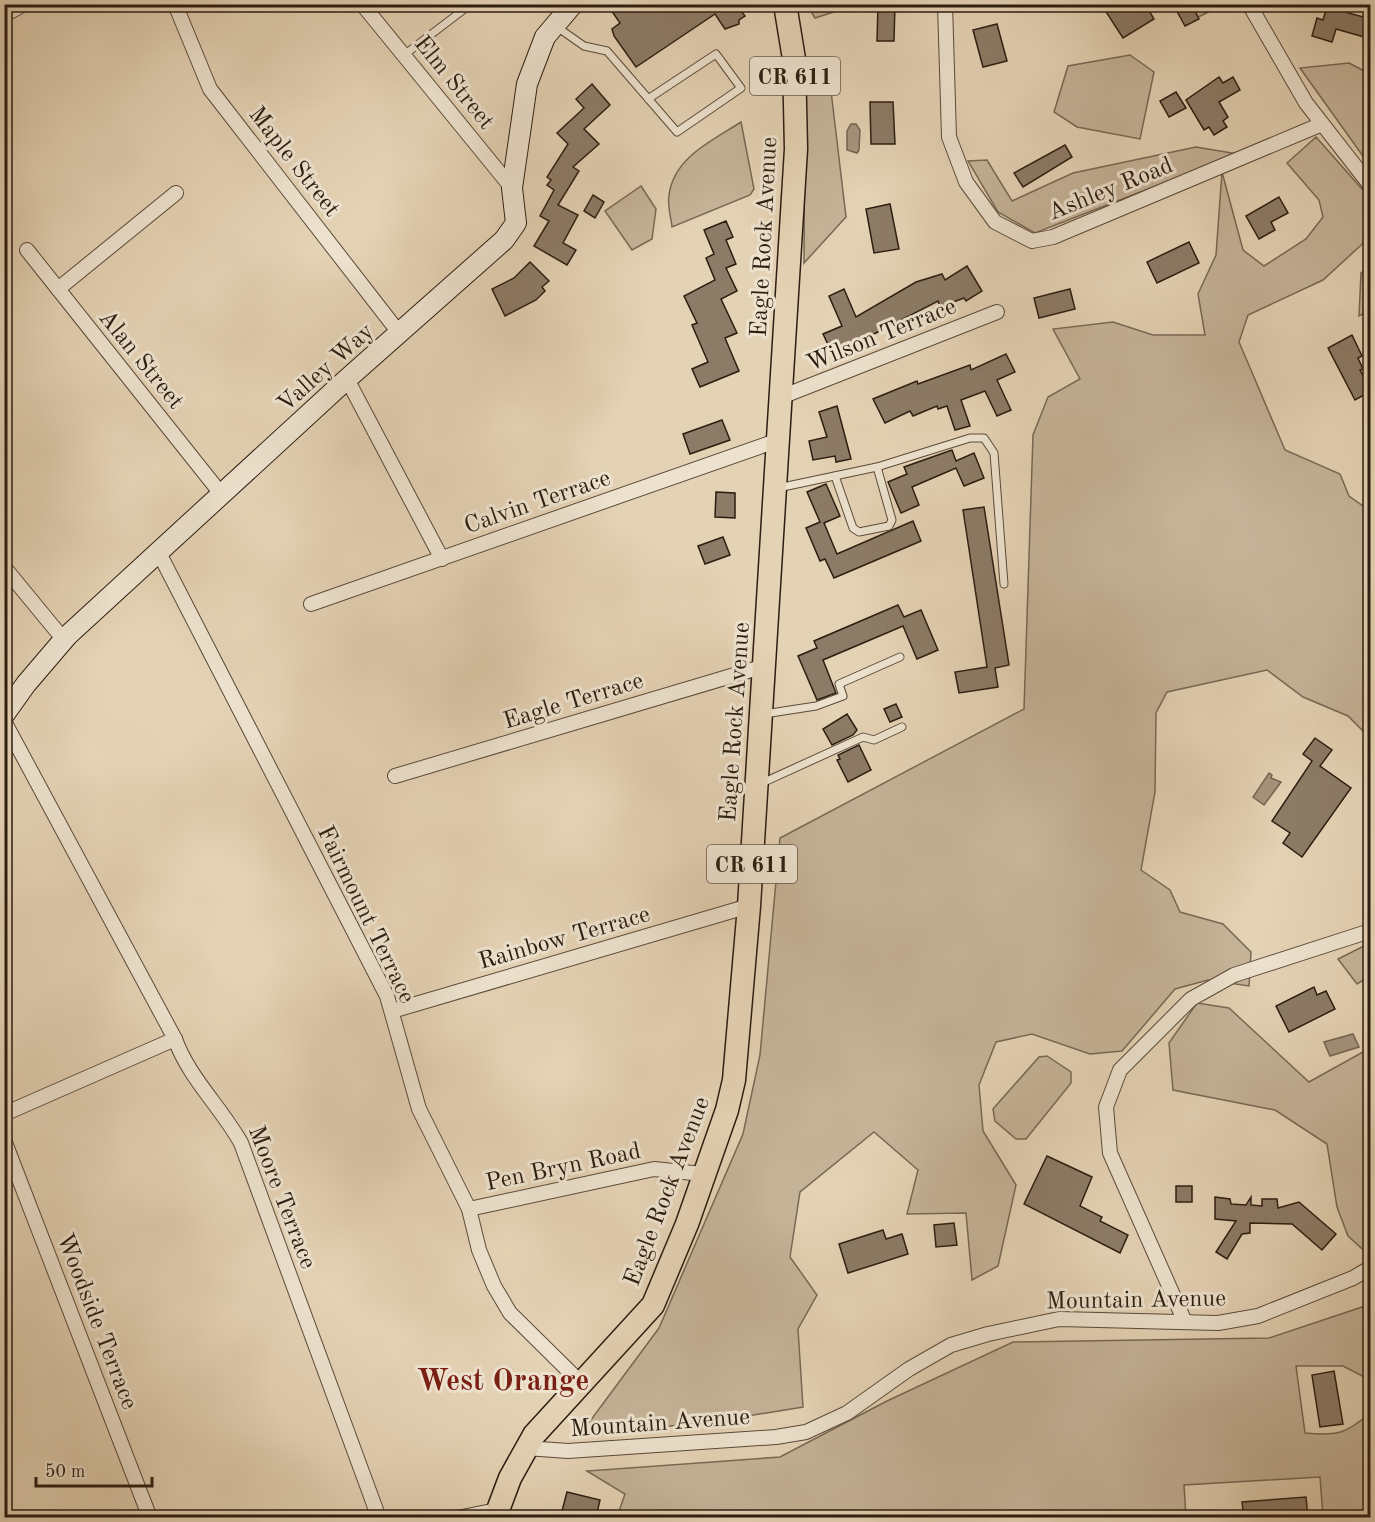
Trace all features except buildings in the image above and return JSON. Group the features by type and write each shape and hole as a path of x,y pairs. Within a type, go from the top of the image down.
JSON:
{"main road":[{"name":"Eagle Rock Avenue","path":"496,1514 526,1448 542,1425 653,1305 687,1224 727,1110 734,1080 762,715 796,149 794,59 785,4"}],"street":[{"path":"4,15 24,4"},
{"name":"Maple Street","path":"174,4 210,89 400,334"},
{"name":"Elm Street","path":"362,4 512,188"},
{"name":"Valley Way","path":"4,716 26,684 64,640 347,379 504,240 516,223 512,188 527,84 545,37 573,4"},
{"name":"Ashley Road","path":"945,4 949,137 966,182 995,222 1032,241 1053,237 1322,124"},
{"path":"1249,4 1306,103 1371,185"},
{"path":"58,289 177,193"},
{"name":"Alan Street","path":"27,250 222,495"},
{"name":"Wilson Terrace","path":"782,397 997,312"},
{"path":"347,379 442,559"},
{"name":"Calvin Terrace","path":"310,604 779,440"},
{"name":"Fairmount Terrace","path":"159,553 381,986 392,1011 419,1109 469,1209 479,1250 494,1286 510,1313 581,1383"},
{"path":"4,567 64,640"},
{"name":"Eagle Terrace","path":"395,776 765,666"},
{"name":"Moore Terrace","path":"4,722 175,1039 182,1059 229,1121 241,1143 379,1518"},
{"name":"Rainbow Terrace","path":"392,1011 749,906"},
{"path":"1185,1322 1110,1153 1106,1107 1120,1070 1191,999 1234,975 1371,932"},
{"path":"4,1114 175,1039"},
{"name":"Woodside Terrace","path":"4,1140 150,1518"},
{"name":"Pen Bryn Road","path":"469,1209 654,1169 703,1174"},
{"name":"Mountain Avenue","path":"526,1448 579,1451 806,1432 846,1413 909,1369 951,1345 988,1334 1059,1319 1218,1323 1258,1316 1353,1278 1371,1268"},
{"path":"457,1518 496,1514"}],"lane":[{"path":"404,55 471,4"},
{"path":"555,25 584,46 607,51 648,99 677,132 741,88 716,54 648,99"},
{"path":"776,489 877,467 970,438 984,438 994,453 1004,584"},
{"path":"835,476 853,528 859,532 889,526 892,520 877,467"},
{"path":"762,715 816,706 843,696 838,684 900,657"},
{"path":"757,785 863,736 874,740 902,727"}],"shaded area":[{"path":"855,4 815,18 807,5"},
{"path":"1182,5 1223,5 1196,18"},
{"path":"1130,55 1154,72 1140,139 1077,127 1054,112 1068,66"},
{"path":"1349,63 1370,74 1370,166 1300,68"},
{"path":"805,88 831,91 846,217 804,263"},
{"path":"741,122 754,189 750,195 672,227 669,199 672,182 678,170 696,151"},
{"path":"851,124 856,124 860,130 857,153 847,150 847,131"},
{"path":"1316,137 1370,198 1370,237 1323,280 1248,315 1239,342 1285,450 1340,474 1349,496 1370,511 1370,738 1348,716 1303,697 1267,670 1167,692 1156,713 1155,792 1141,870 1170,890 1180,912 1223,924 1251,952 1249,986 1208,980 1175,989 1122,1051 1090,1054 1032,1034 996,1042 979,1085 983,1131 1016,1185 998,1266 972,1280 966,1213 907,1214 918,1170 874,1132 800,1192 790,1257 817,1295 798,1329 803,1407 717,1421 579,1436 659,1328 743,1134 760,1055 780,838 1024,709 1033,435 1048,397 1080,379 1053,329 1113,322 1153,335 1205,335 1198,294 1216,255 1222,172 1243,250 1264,266 1306,239 1323,217 1319,200 1287,163"},
{"path":"1196,147 1238,154 1035,233 998,212 968,161 987,160 1012,201 1073,173"},
{"path":"641,186 656,209 652,239 632,250 605,211"},
{"path":"1370,267 1370,310 1359,316 1361,273"},
{"path":"1269,773 1272,775 1271,778 1281,782 1264,805 1253,797"},
{"path":"1370,943 1370,976 1357,984 1338,959"},
{"path":"1197,1003 1229,1008 1309,1082 1370,1048 1370,1256 1348,1236 1337,1207 1327,1144 1275,1110 1173,1090 1169,1043"},
{"path":"1353,1034 1359,1047 1330,1056 1324,1042"},
{"path":"1047,1056 1071,1072 1071,1083 1026,1139 1016,1139 995,1121 993,1109 1039,1057"},
{"path":"1370,1300 1370,1380 1343,1366 1296,1366 1305,1433 1340,1432 1370,1413 1370,1517 1323,1517 1320,1477 1184,1485 1186,1517 617,1517 625,1494 587,1471 780,1457 887,1401 1013,1342 1269,1338 1365,1306"}],"district":[{"name":"West Orange","path":"503,1380"}]}
